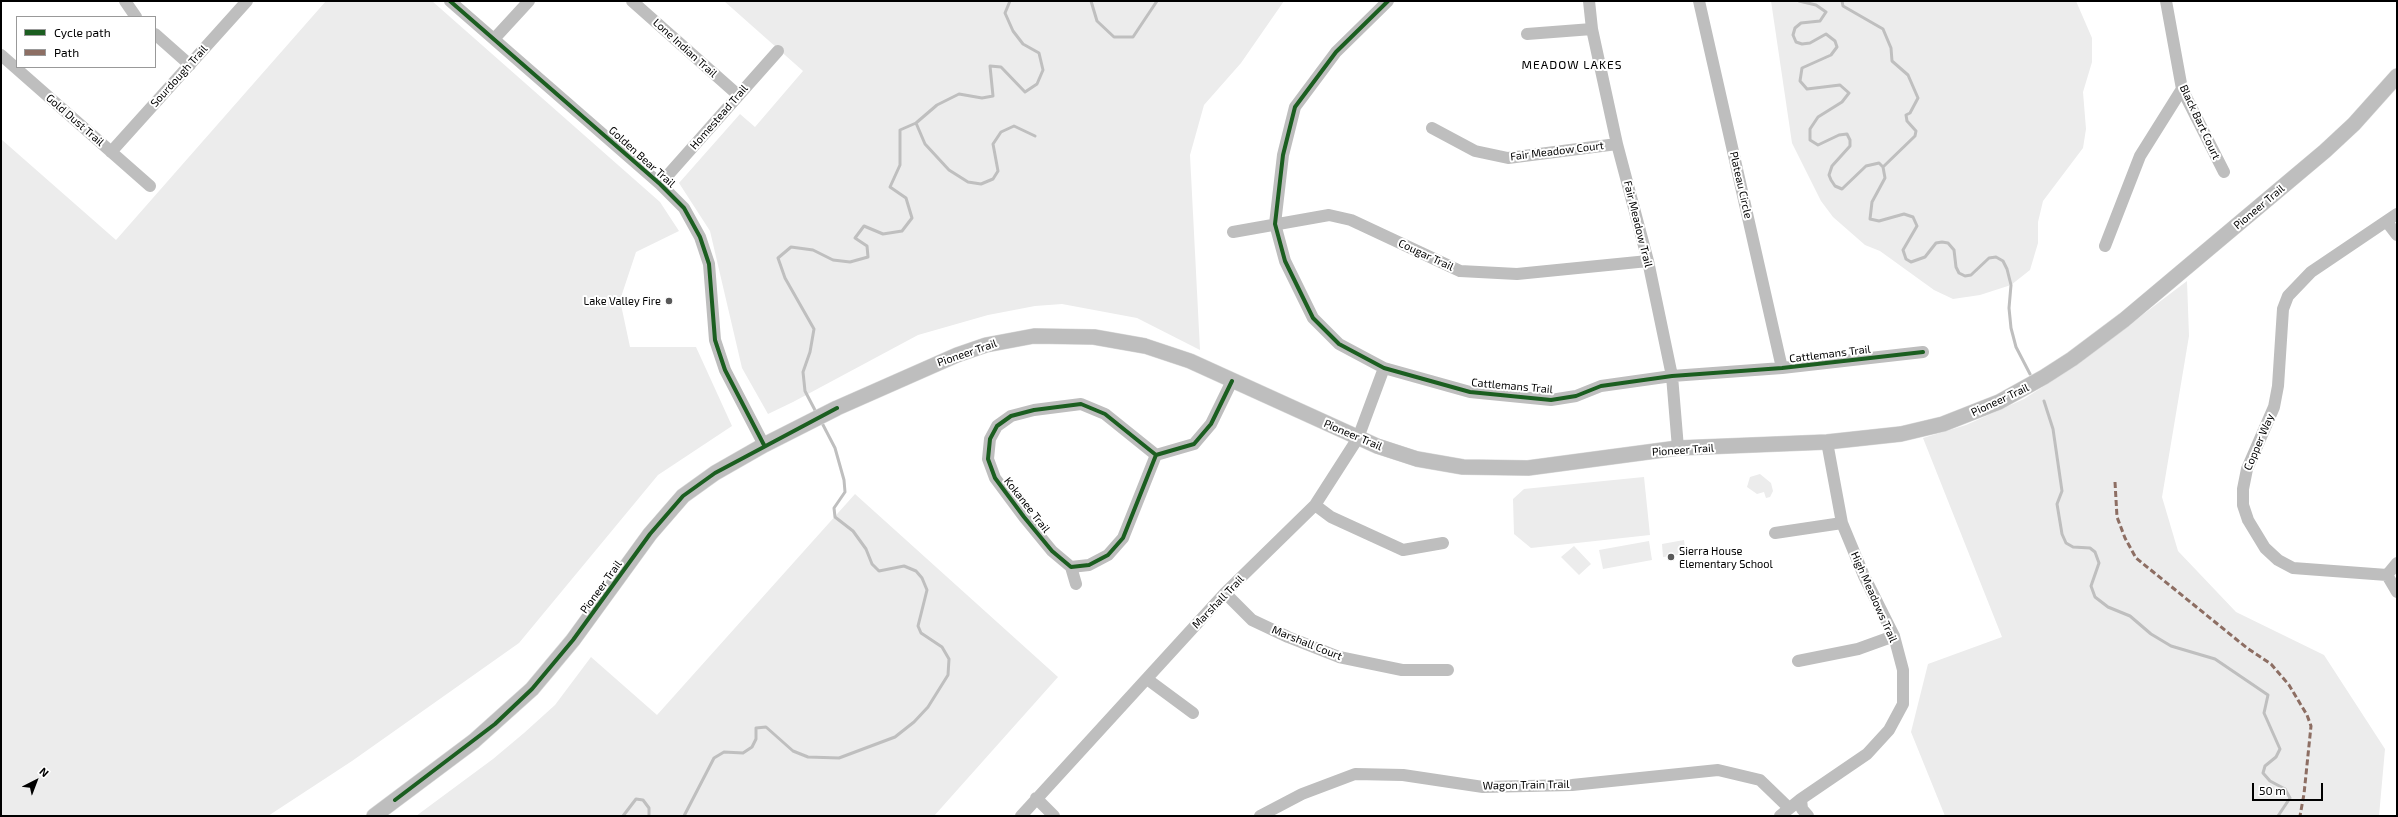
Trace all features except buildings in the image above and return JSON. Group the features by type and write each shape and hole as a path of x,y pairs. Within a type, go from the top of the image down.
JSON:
{"main road":[{"name":"Pioneer Trail","path":"374,816 479,737 532,689 573,640 650,534 683,496 714,473 764,446 838,408 957,355 986,345 1034,336 1094,337 1145,346 1190,361 1358,438 1417,459 1487,469 1575,462 1678,448 1827,442 1877,438 1943,424 1998,402 2044,378 2124,320 2301,172 2354,124 2397,76"}],"street":[{"path":"125,1 135,16"},
{"name":"Sourdough Trail","path":"111,152 247,1"},
{"name":"Golden Bear Trail","path":"450,1 660,184 684,208 700,237 709,264 715,340 725,370 764,446"},
{"path":"494,40 529,1"},
{"name":"Lone Indian Trail","path":"632,1 738,95"},
{"path":"1275,224 1283,155 1295,107 1336,52 1388,1"},
{"name":"Fair Meadow Trail","path":"1590,1 1592,29 1617,144 1648,261 1672,376 1678,448"},
{"name":"Plateau Circle","path":"1699,1 1782,368"},
{"name":"Black Bart Court","path":"2166,1 2182,89 2224,172"},
{"path":"1527,34 1592,29"},
{"path":"156,35 190,65"},
{"name":"Homestead Trail","path":"660,184 778,50"},
{"name":"Gold Dust Trail","path":"1,55 150,186"},
{"path":"2105,246 2140,156 2182,89"},
{"name":"Fair Meadow Court","path":"1432,128 1475,151 1508,158 1617,144"},
{"name":"Copper Way","path":"2387,574 2294,568 2278,560 2265,548 2248,520 2243,505 2242,489 2247,469 2274,407 2278,386 2283,309 2288,296 2311,272 2397,214"},
{"name":"Cougar Trail","path":"1233,232 1329,215 1351,220 1460,271 1517,274 1648,261"},
{"path":"2387,222 2397,235"},
{"name":"Cattlemans Trail","path":"1275,224 1285,261 1313,318 1339,344 1384,368 1470,392 1551,400 1576,396 1601,386 1672,376 1782,368 1923,352"},
{"name":"Marshall Trail","path":"1020,816 1225,593 1315,505 1358,438 1384,368"},
{"path":"1076,584 1071,567 1089,565 1108,555 1123,538 1156,455 1194,444 1211,424 1232,381"},
{"name":"Kokanee Trail","path":"1071,567 1052,551 995,478 988,459 990,439 998,426 1011,416 1034,410 1081,404 1105,414 1156,455"},
{"name":"High Meadows Trail","path":"1780,816 1801,799 1867,754 1889,730 1903,704 1904,670 1894,636 1864,576 1842,523 1827,442"},
{"path":"1315,505 1331,517 1403,550 1443,543"},
{"path":"1775,533 1842,523"},
{"path":"2397,563 2387,574 2397,592"},
{"name":"Marshall Court","path":"1225,593 1252,620 1288,637 1339,657 1402,670 1448,670"},
{"path":"1798,661 1858,649 1894,636"},
{"path":"1147,679 1193,713"},
{"name":"Wagon Train Trail","path":"1260,816 1302,794 1356,774 1403,775 1483,787 1572,785 1718,770 1760,780 1789,808"},
{"path":"1036,798 1054,816"},
{"path":"1801,799 1802,809 1808,816"}],"shaded area":[{"path":"326,1 432,1 660,202 679,231 636,252 620,300 630,347 696,347 732,426 658,475 519,643 352,761 268,816 1,816 1,139 116,240"},
{"path":"724,1 1284,1 1241,63 1204,105 1190,155 1200,350 1137,318 1062,304 1035,306 988,315 918,335 768,414 742,368 710,231 679,183 740,114 755,127 803,71"},
{"path":"1771,1 2076,1 2092,38 2092,62 2083,92 2086,129 2083,148 2043,201 2038,222 2038,243 2030,270 2011,285 1980,295 1953,299 1934,290 1880,251 1865,245 1833,217 1821,201 1792,143"},
{"path":"2187,281 2189,336 2162,497 2178,551 2236,612 2324,655 2385,749 2379,816 1945,816 1911,732 1928,664 2002,637 1923,438 1966,425 2024,399 2075,366"},
{"path":"1760,474 1771,483 1773,491 1770,497 1766,498 1764,492 1757,494 1747,487 1750,477"},
{"path":"1644,477 1650,535 1531,548 1514,534 1513,499 1524,489"},
{"path":"855,494 1058,677 934,816 416,816 493,759 555,705 591,657 657,715"},
{"path":"1684,540 1686,554 1663,557 1662,544"},
{"path":"1649,541 1652,560 1603,569 1599,550"},
{"path":"1574,546 1591,564 1579,575 1561,557"}],"waterway":[{"path":"817,414 805,391 803,372 810,352 814,329 785,278 778,258 791,247 813,250 833,260 850,262 868,257 867,246 855,238 864,226 883,234 902,231 912,218 906,198 890,187 900,165 900,130 916,123 937,105 959,94 982,98 993,96 990,66 1001,67 1025,92 1037,84 1043,70 1039,53 1023,44 1013,31 1005,13 1010,1"},
{"path":"1091,1 1097,21 1114,37 1133,37 1157,1"},
{"path":"1799,1 1816,5 1826,12 1820,21 1801,23 1795,28 1793,35 1796,42 1802,44 1810,43 1826,34 1835,41 1837,47 1831,55 1802,68 1800,81 1807,89 1840,85 1849,93 1842,102 1818,117 1810,129 1810,140 1818,145 1839,135 1847,134 1850,140 1850,146 1832,166 1829,175 1831,180 1835,186 1842,189 1866,166 1879,163 1883,167 1885,178 1872,202 1870,219 1879,221 1904,214 1913,217 1917,226 1903,250 1906,259 1911,262 1925,257 1936,243 1942,242 1948,243 1954,250 1956,267 1959,273 1965,276 1971,275 1989,258 1996,257 2003,261 2007,269 2011,285 2009,308 2011,328 2016,347 2030,374"},
{"path":"1842,1 1843,6 1883,29 1891,48 1892,61 1908,75 1918,98 1910,113 1906,115 1907,121 1916,131 1915,136 1883,167"},
{"path":"916,123 925,144 949,170 968,182 981,184 993,179 998,171 993,144 1001,132 1014,126 1035,136"},
{"path":"2044,401 2053,429 2062,491 2057,504 2062,534 2066,543 2073,547 2090,548 2095,552 2099,563 2091,586 2095,597 2108,607 2130,616 2151,634 2171,646 2215,659 2268,695 2264,713 2280,749 2276,757 2265,766 2263,773 2270,781 2285,789 2290,798 2278,816"},
{"path":"684,816 714,758 724,752 743,753 752,747 756,739 756,728 766,727 793,751 808,757 839,758 895,737 914,722 928,707 948,675 949,659 942,647 921,633 918,626 927,590 922,578 916,571 904,566 879,571 872,564 866,549 853,531 835,517 834,508 845,492 844,480 835,448 821,421"},
{"path":"623,816 636,799 643,800 649,808 649,816"}],"marked path":[{"path":"2115,482 2117,517 2125,538 2136,558 2247,648 2271,664 2289,685 2307,715 2311,726 2304,794 2300,816"}],"cycle path":[{"path":"450,1 660,184 684,208 700,237 709,264 715,340 725,370 764,445"},
{"path":"1388,1 1336,52 1295,107 1283,155 1275,224 1285,261 1313,318 1339,344 1384,368 1470,392 1551,400 1576,396 1601,386 1672,376 1782,368 1923,352"},
{"path":"1156,455 1123,538 1108,555 1089,565 1071,567 1052,551 1024,517 995,478 988,459 990,439 997,426 1011,416 1034,410 1081,404 1105,414 1156,455 1194,444 1211,424 1232,381"},
{"path":"395,800 495,724 532,689 573,640 650,534 683,496 715,473 837,408"}],"place":[{"name":"Lake Valley Fire","path":"669,301"},
{"name":"Sierra House Elementary School","path":"1671,557"}],"district":[{"name":"MEADOW LAKES","path":"1572,65"}]}
